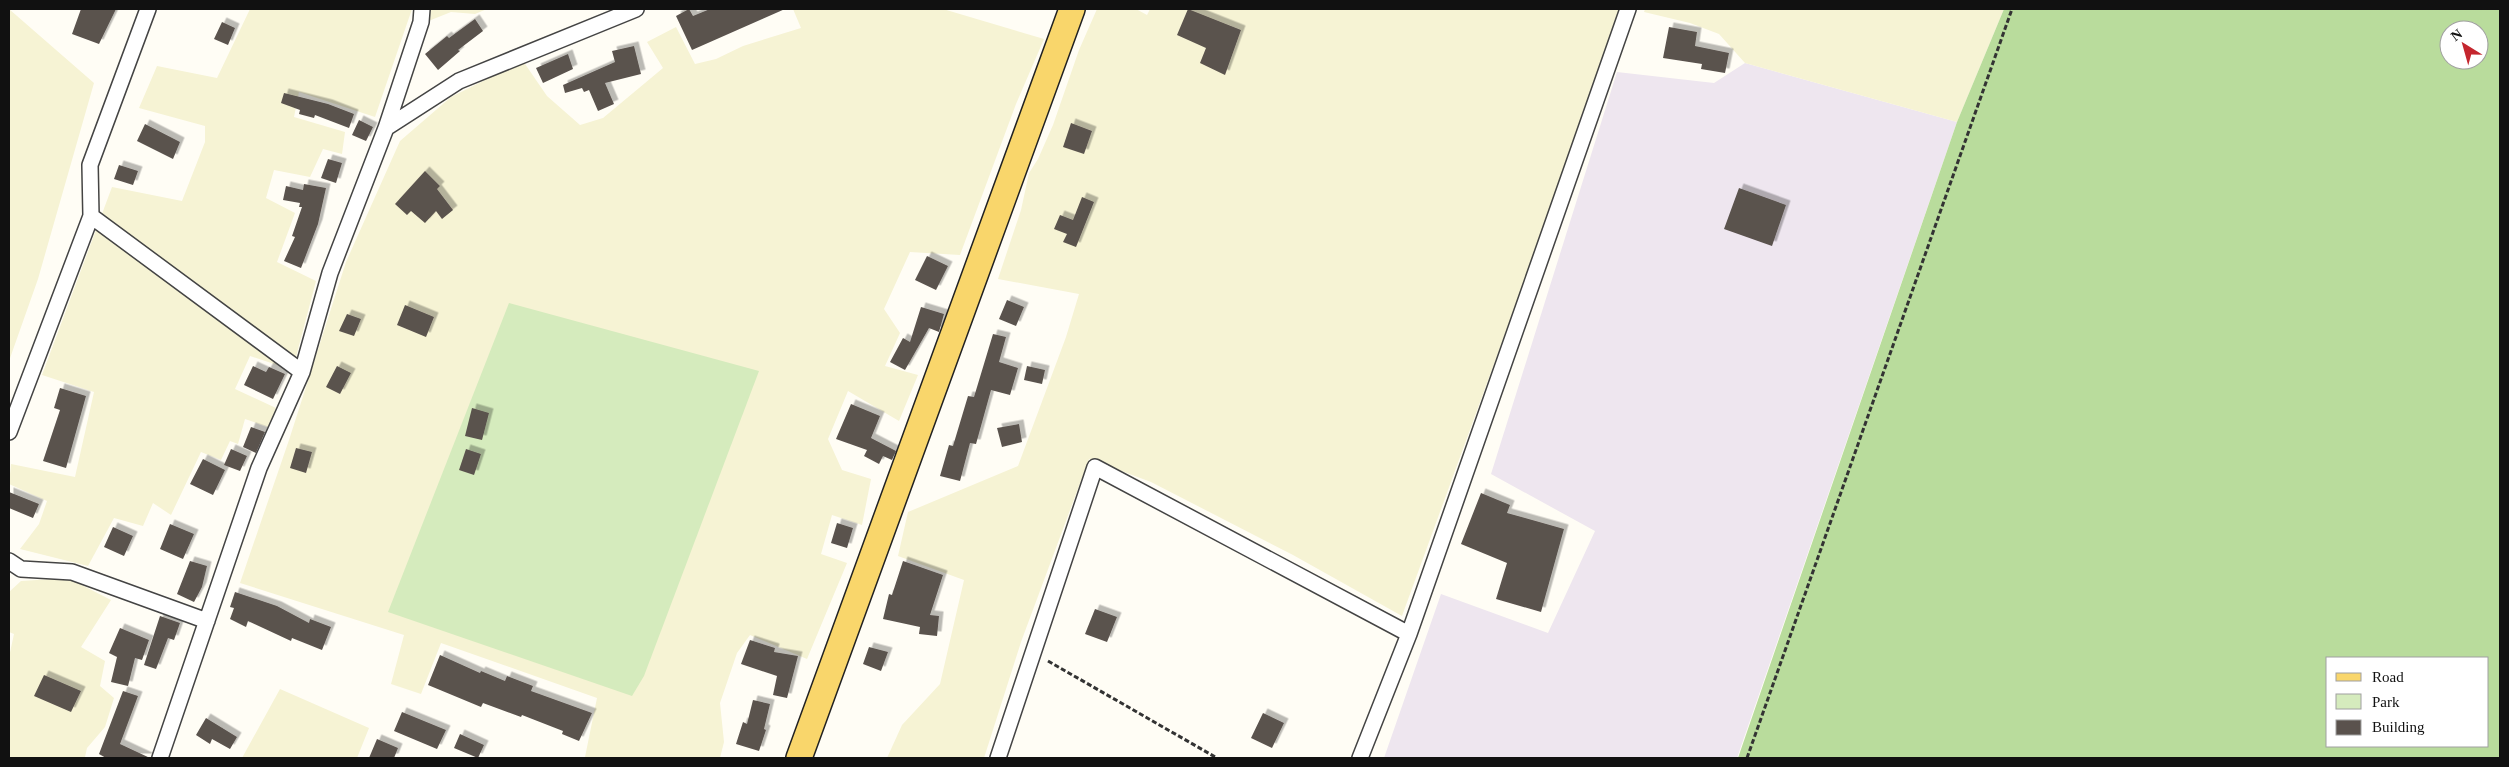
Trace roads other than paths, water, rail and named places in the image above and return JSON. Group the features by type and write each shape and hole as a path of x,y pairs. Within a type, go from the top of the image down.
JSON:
{"main road":[{"path":"799,758 1072,9"}],"street":[{"path":"9,432 91,216 90,165 148,9"},
{"path":"160,758 259,468 302,372 330,273 386,128 421,22 422,9"},
{"path":"386,128 459,81 636,9"},
{"path":"1360,758 1409,634 1628,9"},
{"path":"91,216 302,372"},
{"path":"998,758 1095,467 1409,634"},
{"path":"13,569 72,572 207,621"}]}
